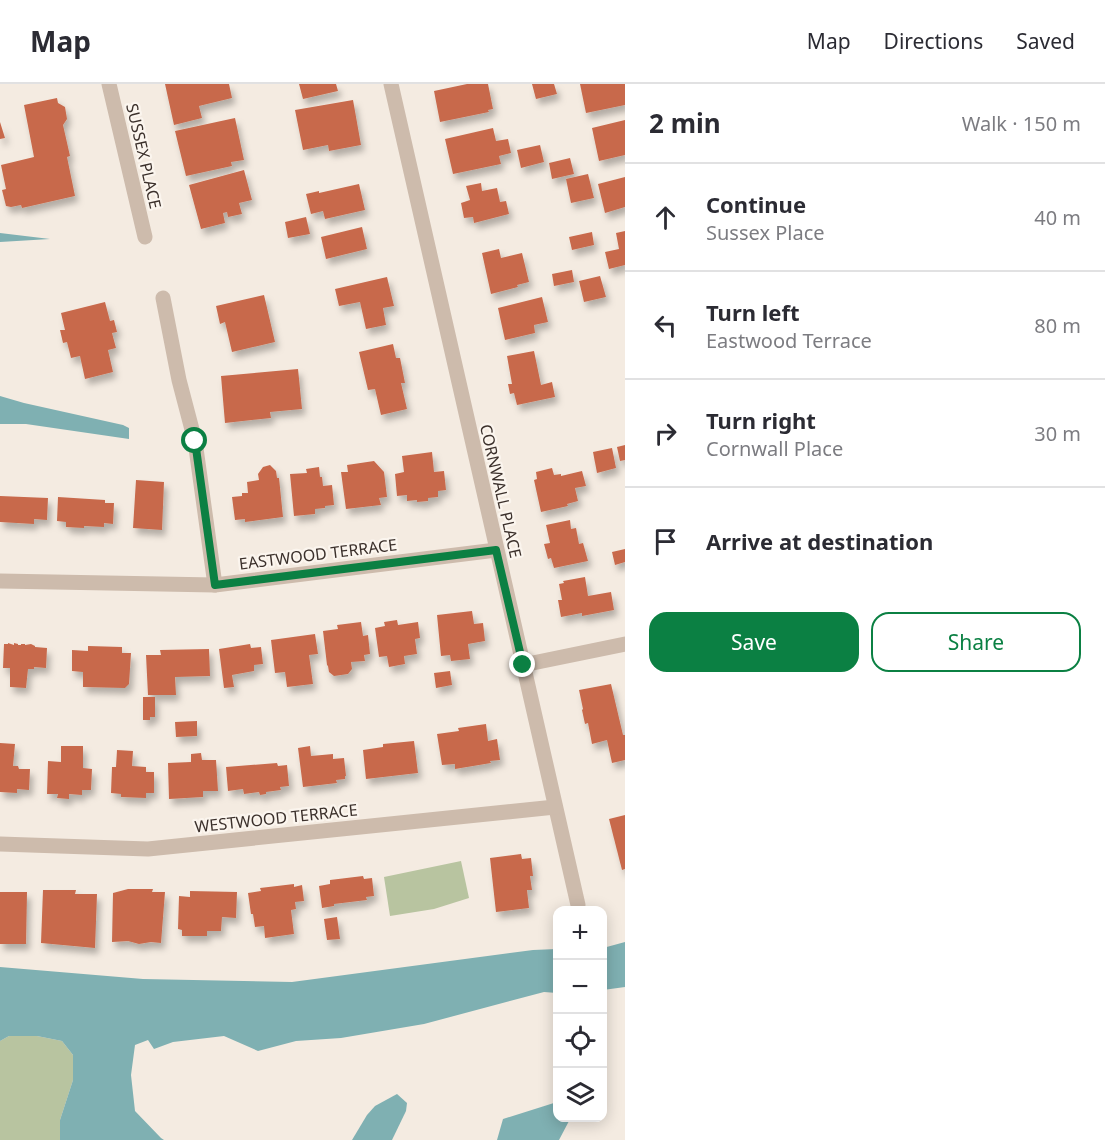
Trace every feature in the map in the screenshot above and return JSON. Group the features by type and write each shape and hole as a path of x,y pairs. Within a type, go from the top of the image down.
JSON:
{"street":[{"name":"SUSSEX PLACE","path":"109,84 145,237"},
{"name":"CORNWALL PLACE","path":"391,84 578,905"},
{"path":"163,298 179,380 195,441 215,585"},
{"name":"EASTWOOD TERRACE","path":"0,581 215,585 496,550"},
{"path":"523,665 625,644"},
{"name":"WESTWOOD TERRACE","path":"0,844 148,849 555,807"}],"green space":[{"path":"461,861 469,898 434,909 390,916 384,877"},
{"path":"9,1036 37,1036 62,1041 73,1055 73,1080 60,1120 60,1140 0,1140 0,1041"}],"water":[{"path":"0,233 50,239 0,242"},
{"path":"0,396 123,425 129,428 129,439 26,424 0,424"},
{"path":"625,942 625,987 607,989 607,947"},
{"path":"553,949 553,993 544,992 424,1024 341,1038 296,1041 258,1051 224,1036 173,1042 154,1049 148,1040 135,1045 131,1075 135,1111 164,1140 60,1140 60,1120 73,1080 73,1055 62,1041 37,1036 9,1036 0,1041 0,967 143,979 292,982"},
{"path":"397,1094 407,1103 406,1111 392,1140 352,1140 375,1106"},
{"path":"553,1103 553,1122 568,1122 559,1140 497,1140 503,1119"}],"building":[{"path":"165,84 229,84 232,98 199,106 202,118 174,125"},
{"path":"299,84 336,84 338,91 303,99"},
{"path":"467,84 488,84 493,109 488,110 489,112 440,122 434,91"},
{"path":"532,84 554,84 557,94 536,99"},
{"path":"580,84 625,84 625,105 586,113"},
{"path":"57,98 58,103 65,107 67,119 63,125 75,196 22,208 21,205 6,206 2,190 6,189 1,165 34,157 24,105"},
{"path":"353,100 361,145 329,151 328,145 303,150 295,110"},
{"path":"235,118 244,160 231,162 232,166 186,176 175,131"},
{"path":"625,120 625,155 599,161 592,128"},
{"path":"0,122 5,138 0,139"},
{"path":"493,128 496,141 508,139 511,153 499,156 501,164 453,174 445,139"},
{"path":"540,145 544,162 521,168 517,150"},
{"path":"570,158 574,174 552,179 549,163"},
{"path":"244,170 252,200 239,203 242,214 228,217 227,212 223,213 225,223 201,229 189,185"},
{"path":"588,174 594,198 571,203 566,179"},
{"path":"625,177 625,207 605,213 598,184"},
{"path":"481,183 482,191 497,188 500,202 506,201 509,214 474,223 473,217 464,218 461,203 470,200 466,186"},
{"path":"359,184 365,210 325,219 323,211 311,214 306,194"},
{"path":"306,217 310,234 288,238 285,222"},
{"path":"362,227 367,249 326,259 321,237"},
{"path":"625,231 625,265 609,269 605,252 619,249 616,233"},
{"path":"592,232 594,245 572,250 569,237"},
{"path":"499,249 501,258 522,253 529,282 491,294 482,253"},
{"path":"572,270 574,282 554,286 552,274"},
{"path":"600,276 606,297 584,302 579,281"},
{"path":"387,277 394,306 383,308 386,325 366,329 360,302 339,306 335,289"},
{"path":"264,295 275,342 232,352 225,322 220,324 216,306"},
{"path":"542,297 548,322 534,325 535,333 505,340 498,308"},
{"path":"105,302 110,321 114,320 117,332 112,333 116,348 108,350 113,372 85,379 80,356 71,358 67,342 63,343 60,330 65,330 61,313"},
{"path":"393,344 396,358 400,358 405,383 401,383 407,409 381,415 375,389 368,390 359,352"},
{"path":"534,351 541,385 552,382 555,397 517,405 514,393 510,394 508,384 512,384 507,356"},
{"path":"298,369 302,409 270,412 271,418 225,423 221,376"},
{"path":"625,445 625,460 620,461 617,447"},
{"path":"612,448 616,468 597,473 593,452"},
{"path":"432,452 434,472 444,471 446,490 438,491 438,497 428,498 428,501 407,501 407,495 397,496 395,474 404,472 402,456"},
{"path":"374,461 384,472 387,497 379,498 381,505 346,509 341,472 348,472 347,465"},
{"path":"270,465 279,478 283,517 245,522 245,519 235,520 232,497 248,493 247,482 259,480 258,474 263,467"},
{"path":"319,467 323,486 332,485 334,505 315,509 315,514 294,516 290,474 307,473 306,469"},
{"path":"552,468 554,475 561,474 561,476 582,471 586,486 575,488 578,501 567,504 568,506 541,512 534,480 537,479 536,472"},
{"path":"136,480 164,482 162,530 133,528"},
{"path":"0,496 48,498 47,520 34,519 34,524 0,522"},
{"path":"58,497 105,500 105,503 114,503 113,524 104,523 104,527 66,527 66,522 57,521"},
{"path":"570,520 571,529 576,528 579,544 583,543 588,561 554,568 551,558 548,559 544,544 550,543 546,525"},
{"path":"625,549 625,562 615,565 612,552"},
{"path":"585,577 588,596 611,592 614,610 561,617 558,600 562,600 559,584 564,583 563,581"},
{"path":"472,611 474,624 483,623 485,641 468,644 470,659 451,661 450,655 441,656 437,615"},
{"path":"397,620 398,625 418,622 420,638 415,639 417,654 404,656 405,664 389,667 387,656 379,657 375,628 385,626 384,622"},
{"path":"361,622 363,636 368,635 370,654 364,655 365,661 351,662 352,669 348,674 334,676 329,672 327,665 323,631 338,629 337,625"},
{"path":"315,634 318,654 309,655 313,684 287,687 285,672 275,673 271,640"},
{"path":"4,644 31,644 35,647 47,648 46,668 28,669 26,688 10,687 10,668 3,668"},
{"path":"250,644 251,648 261,647 263,664 254,665 254,671 232,675 234,687 224,688 219,649"},
{"path":"88,646 122,647 122,653 131,653 129,684 125,688 83,687 83,672 72,671 72,650 88,651"},
{"path":"209,649 210,676 175,677 176,695 148,695 146,655 161,655 160,650"},
{"path":"450,671 452,685 436,688 434,673"},
{"path":"611,684 623,735 625,735 625,760 612,763 607,740 592,744 588,723 585,724 579,690"},
{"path":"143,697 155,697 155,717 150,717 150,720 143,720"},
{"path":"197,721 197,736 176,737 175,722"},
{"path":"486,724 488,741 497,739 500,760 455,769 455,764 442,765 437,734"},
{"path":"414,741 418,773 366,779 363,750 383,747 383,744"},
{"path":"0,743 15,744 13,766 18,766 19,769 30,769 29,790 17,789 17,793 0,792"},
{"path":"61,746 83,746 83,768 92,769 91,790 82,790 82,795 69,794 69,799 57,798 58,794 47,794 48,761 61,762"},
{"path":"310,746 311,756 333,754 333,759 344,758 345,779 336,780 337,783 303,787 298,748"},
{"path":"117,750 133,751 132,766 146,767 146,772 154,772 154,793 146,793 146,798 121,797 121,794 111,793 112,767 116,767"},
{"path":"201,753 202,760 216,760 218,791 203,791 203,797 169,799 168,763 191,762 191,754"},
{"path":"277,763 278,766 287,765 289,786 260,795 259,792 244,794 243,789 228,791 226,767"},
{"path":"625,815 625,869 622,870 609,819"},
{"path":"521,854 522,859 531,858 532,890 527,890 529,908 496,912 490,858"},
{"path":"363,876 364,879 372,878 374,896 366,897 367,900 334,904 334,906 322,908 319,886 330,884 330,880"},
{"path":"294,884 294,887 302,885 304,901 295,902 296,909 291,910 294,934 265,938 264,926 255,927 248,893 261,891 260,888"},
{"path":"128,889 153,889 152,892 165,892 161,943 112,942 113,893"},
{"path":"43,890 76,890 75,894 97,894 95,948 41,943"},
{"path":"190,891 237,892 236,918 222,917 221,931 207,931 207,936 182,936 182,930 178,929 179,896 190,897"},
{"path":"0,892 27,892 26,944 0,944"},
{"path":"337,917 340,939 327,940 324,919"}],"route":[{"path":"195,441 215,585 496,550 523,665"}]}
